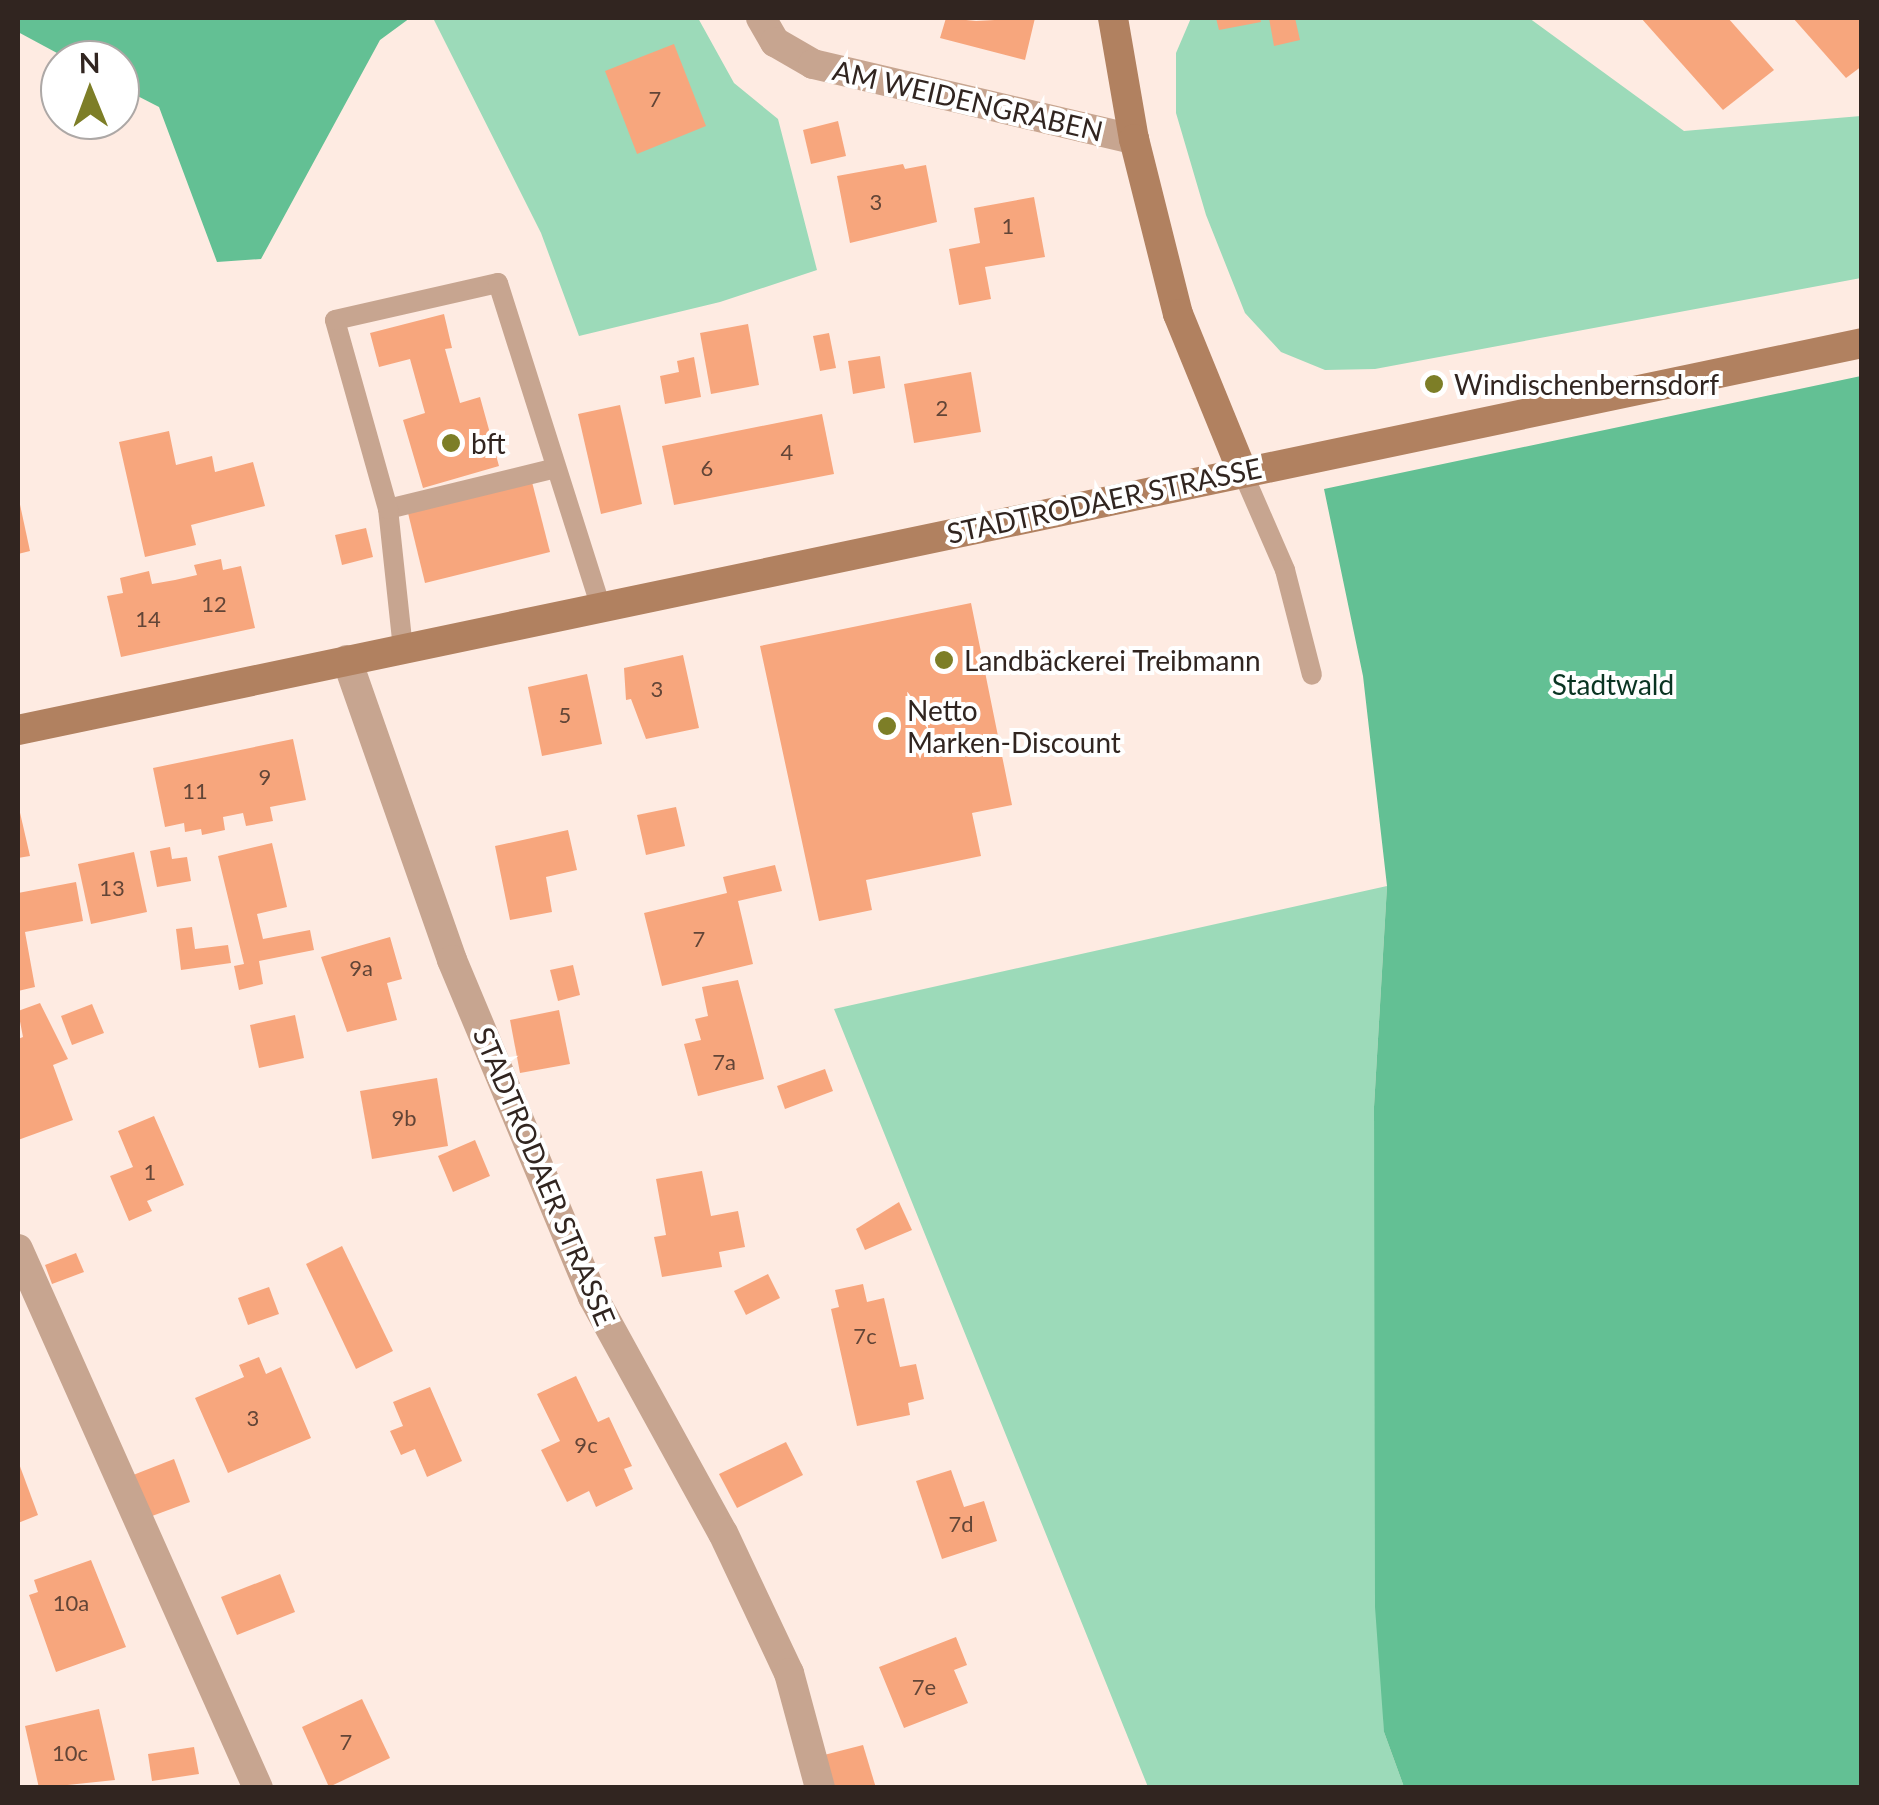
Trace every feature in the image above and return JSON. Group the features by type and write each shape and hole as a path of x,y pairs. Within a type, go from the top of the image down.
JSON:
{"main road":[{"path":"1113,18 1134,139 1178,314 1242,471"},
{"name":"STADTRODAER STRASSE","path":"18,730 1862,343"}],"street":[{"name":"AM WEIDENGRABEN","path":"761,18 775,42 813,64 1134,139"},
{"name":"STADTRODAER STRASSE","path":"348,660 452,960 578,1262 723,1533 789,1673 820,1788"},
{"path":"18,1248 258,1788"}],"lane":[{"path":"403,649 388,509 334,320 498,284 601,607"},
{"path":"388,509 556,468"},
{"path":"1242,471 1285,570 1312,675"}],"green space":[{"path":"18,18 410,18 380,40 261,259 217,262 159,107 140,97 140,40 40,40 40,44 18,32"},
{"path":"433,18 698,18 734,83 778,119 817,270 720,302 579,336 541,233"},
{"path":"1191,18 1529,18 1684,131 1861,116 1861,278 1375,369 1325,370 1281,352 1245,313 1206,215 1176,113 1176,53"},
{"name":"Stadtwald","path":"1861,376 1861,1787 1404,1787 1384,1732 1375,1607 1374,1107 1387,886 1363,676 1324,489"},
{"path":"1387,886 1374,1107 1384,1732 1404,1787 1148,1787 834,1009"}],"building":[{"path":"946,18 1035,18 1025,60 940,38"},
{"path":"1216,18 1260,18 1261,22 1219,30"},
{"path":"1269,18 1295,18 1300,40 1274,46"},
{"path":"1641,18 1728,18 1774,70 1723,110"},
{"path":"1793,18 1862,18 1862,66 1846,78"},
{"path":"674,44 706,126 637,154 605,71"},
{"path":"838,121 846,156 811,164 803,130"},
{"path":"903,164 905,169 926,165 937,222 850,243 837,176"},
{"path":"1034,197 1045,257 985,267 991,299 959,305 949,249 980,243 974,208"},
{"path":"444,314 452,348 445,349 460,403 480,397 499,466 423,488 403,420 425,413 410,359 379,367 370,333"},
{"path":"748,324 759,385 711,394 700,333"},
{"path":"829,333 836,368 820,371 813,336"},
{"path":"880,356 885,388 853,394 848,361"},
{"path":"694,357 701,397 665,404 660,376 679,372 677,361"},
{"path":"971,372 981,432 914,443 904,384"},
{"path":"620,405 642,504 601,514 578,414"},
{"path":"822,414 834,474 674,505 662,446"},
{"path":"169,431 176,465 212,456 215,472 253,462 265,506 191,525 196,545 145,557 119,442"},
{"path":"532,482 550,552 425,583 408,513"},
{"path":"18,501 30,551 18,554"},
{"path":"366,528 373,557 342,565 335,535"},
{"path":"221,559 223,570 241,566 255,628 121,657 107,596 123,593 120,578 149,571 152,584 175,580 197,575 194,565"},
{"name":"Netto Marken-Discount","path":"971,603 1012,805 972,813 981,856 866,880 872,910 819,921 760,646"},
{"path":"683,655 699,728 646,739 631,699 626,700 624,668"},
{"path":"587,674 602,744 542,756 528,687"},
{"path":"293,739 306,800 270,807 273,821 246,826 243,813 223,817 225,830 202,835 201,829 185,832 184,823 165,827 153,768"},
{"path":"18,804 30,856 18,858"},
{"path":"676,807 685,846 646,855 637,815"},
{"path":"568,830 577,870 546,877 552,912 510,920 495,846"},
{"path":"272,843 287,907 257,914 263,939 310,930 314,950 259,961 263,984 239,990 234,966 244,964 218,856"},
{"path":"170,847 172,859 187,857 191,881 157,887 150,851"},
{"path":"134,852 147,912 91,924 78,864"},
{"path":"775,865 782,891 738,901 753,964 662,986 644,913 727,893 723,877"},
{"path":"76,882 83,921 25,932 35,987 18,991 18,893"},
{"path":"192,927 195,949 228,945 231,963 181,970 176,929"},
{"path":"390,937 402,979 387,983 397,1020 347,1032 321,957"},
{"path":"573,965 580,995 558,1001 550,970"},
{"path":"738,980 764,1079 698,1096 684,1044 701,1040 695,1019 708,1016 702,987"},
{"path":"40,1003 68,1059 53,1065 73,1120 18,1140 18,1039 23,1037 18,1011"},
{"path":"92,1004 104,1033 72,1045 61,1016"},
{"path":"559,1010 570,1064 520,1073 510,1020"},
{"path":"295,1015 304,1058 259,1068 250,1025"},
{"path":"825,1069 833,1091 785,1109 777,1086"},
{"path":"437,1078 448,1146 372,1159 360,1091"},
{"path":"154,1116 184,1185 147,1201 152,1211 129,1221 110,1176 133,1167 118,1131"},
{"path":"475,1140 490,1176 453,1192 438,1156"},
{"path":"702,1171 711,1216 738,1211 745,1247 719,1252 722,1267 662,1277 654,1237 666,1235 656,1179"},
{"path":"899,1202 912,1230 865,1250 856,1229"},
{"path":"342,1246 393,1351 356,1369 306,1264"},
{"path":"76,1253 84,1272 52,1284 45,1265"},
{"path":"768,1274 780,1298 746,1315 734,1291"},
{"path":"863,1284 867,1302 884,1298 900,1367 916,1364 924,1399 908,1403 910,1415 857,1426 831,1309 839,1307 835,1290"},
{"path":"269,1287 279,1314 248,1325 238,1298"},
{"path":"259,1357 266,1374 281,1367 311,1438 228,1473 195,1398 244,1377 239,1365"},
{"path":"576,1376 598,1422 609,1417 632,1466 624,1469 633,1489 596,1507 589,1491 567,1502 541,1450 560,1441 537,1394"},
{"path":"430,1387 462,1461 427,1477 415,1449 401,1455 390,1431 403,1426 393,1402"},
{"path":"786,1442 803,1475 737,1508 719,1474"},
{"path":"174,1459 190,1502 144,1519 128,1477"},
{"path":"18,1461 38,1515 18,1523"},
{"path":"951,1470 964,1507 984,1501 997,1541 942,1559 916,1481"},
{"path":"91,1560 126,1647 56,1672 29,1595 38,1592 34,1580"},
{"path":"280,1574 295,1612 237,1635 221,1597"},
{"path":"956,1637 967,1665 954,1670 968,1703 904,1728 879,1667"},
{"path":"362,1699 390,1758 329,1787 302,1727"},
{"path":"99,1709 115,1780 39,1788 25,1726"},
{"path":"863,1745 876,1788 833,1788 824,1755"},
{"path":"194,1747 199,1774 152,1781 148,1754"}],"place":[{"name":"Windischenbernsdorf","path":"1434,384"},
{"name":"bft","path":"451,443"},
{"name":"Landbäckerei Treibmann","path":"944,660"},
{"name":"Netto Marken-Discount","path":"887,726"}]}
